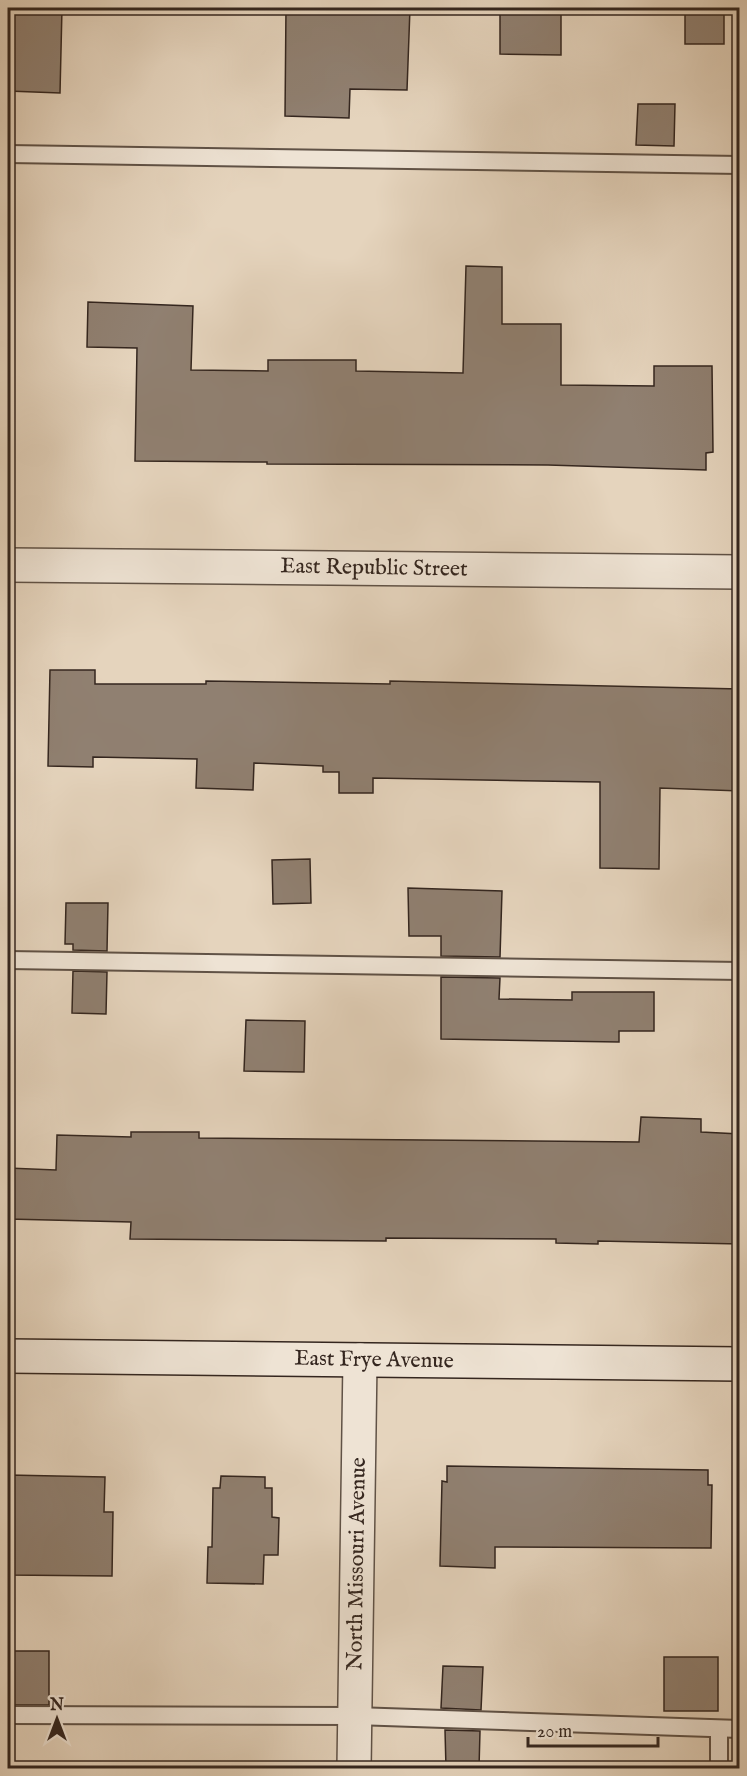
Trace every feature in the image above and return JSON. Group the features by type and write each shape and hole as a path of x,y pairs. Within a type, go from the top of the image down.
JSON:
{"street":[{"name":"East Republic Street","path":"8,565 740,572"},
{"name":"East Frye Avenue","path":"8,1356 740,1364"},
{"name":"North Missouri Avenue","path":"354,1768 360,1360"}],"lane":[{"path":"8,154 740,165"},
{"path":"8,960 740,971"},
{"path":"8,1715 355,1716 559,1722 719,1731 740,1729"},
{"path":"719,1731 719,1768"}],"building":[{"path":"8,8 62,8 60,93 8,91"},
{"path":"286,8 410,8 407,90 350,89 349,118 285,116"},
{"path":"500,8 561,8 561,55 500,54"},
{"path":"685,8 724,8 724,44 685,44"},
{"path":"638,104 675,104 674,146 636,145"},
{"path":"466,266 502,267 502,324 561,324 561,385 654,386 654,366 712,366 713,452 706,453 706,470 548,465 135,461 137,348 87,347 88,302 193,306 191,370 268,371 268,360 356,360 356,371 463,373"},
{"path":"50,670 95,670 95,684 206,684 206,681 390,684 390,681 740,689 740,791 660,788 659,869 600,868 600,782 373,778 373,793 339,793 339,772 323,772 323,766 254,763 253,790 196,788 197,759 93,757 93,767 48,766"},
{"path":"310,859 311,903 273,904 272,860"},
{"path":"408,888 502,891 500,957 441,956 441,936 409,936"},
{"path":"66,903 108,903 107,951 73,950 73,944 65,944"},
{"path":"73,971 107,972 106,1014 72,1013"},
{"path":"441,977 500,978 499,999 572,1000 572,992 654,992 654,1031 619,1031 619,1042 441,1039"},
{"path":"246,1020 305,1021 304,1072 244,1071"},
{"path":"641,1117 701,1119 701,1132 740,1134 740,1244 598,1241 598,1244 556,1243 556,1239 386,1238 386,1241 130,1239 131,1222 8,1219 8,1168 56,1170 57,1135 131,1137 131,1132 199,1132 199,1138 639,1142"},
{"path":"447,1466 708,1470 708,1485 712,1485 711,1548 495,1547 495,1568 440,1566 442,1481 447,1482"},
{"path":"8,1475 105,1477 104,1512 113,1512 112,1576 8,1575"},
{"path":"221,1476 265,1477 265,1488 272,1488 272,1517 279,1518 278,1555 264,1555 263,1584 207,1583 208,1547 212,1547 213,1488 220,1488"},
{"path":"8,1651 49,1651 49,1705 8,1705"},
{"path":"664,1657 718,1657 718,1711 664,1711"},
{"path":"443,1666 483,1667 481,1710 441,1708"},
{"path":"445,1730 480,1731 479,1768 446,1768"}]}
